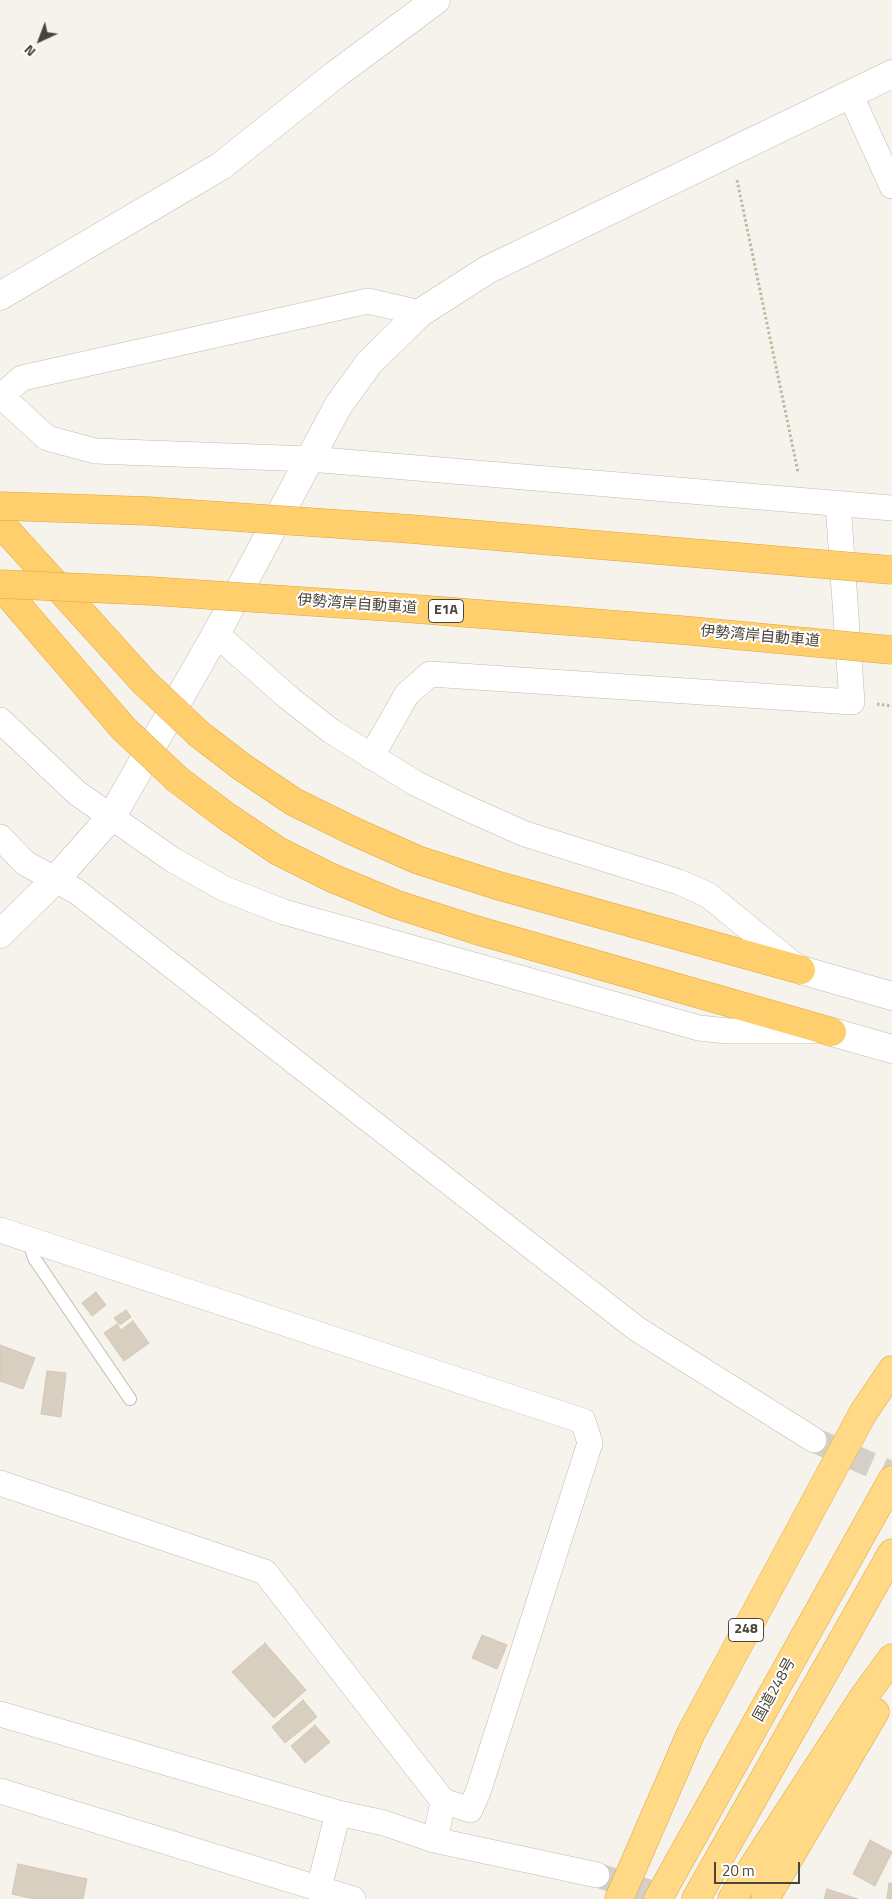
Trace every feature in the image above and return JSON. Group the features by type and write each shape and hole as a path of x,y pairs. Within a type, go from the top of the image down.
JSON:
{"highway":[{"path":"0,506 148,511 401,528 892,570"},
{"path":"0,523 143,681 199,734 242,767 294,802 353,832 418,860 496,885 801,970"},
{"path":"0,585 123,728 177,778 226,816 278,850 332,878 395,904 485,933 832,1032"},
{"name":"伊勢湾岸自動車道","path":"0,585 151,591 404,608 681,630 892,650"},
{"name":"248","path":"619,1899 691,1733 863,1413 892,1370"},
{"name":"国道248号","path":"658,1899 892,1480"},
{"path":"696,1899 892,1553"},
{"path":"732,1899 865,1695 892,1658"},
{"path":"765,1899 880,1704 892,1664"}],"street":[{"path":"0,296 222,166 335,75 436,0"},
{"path":"0,934 56,880 112,816 216,634 338,406 369,363 420,313 487,270 892,74"},
{"path":"850,94 892,186"},
{"path":"420,313 368,301 22,378 0,395 47,438 95,451 310,459 892,508"},
{"path":"371,757 407,694 430,674 852,702 838,502"},
{"path":"216,634 289,698 331,731 415,783 525,834 679,882 708,895 801,970 892,996"},
{"path":"0,720 77,793 174,860 225,889 284,912 699,1028 728,1031 832,1032 892,1049"},
{"path":"0,837 25,864 76,891 637,1328 814,1440"},
{"path":"0,1230 583,1421 590,1442 478,1792 470,1810 443,1801 265,1572 0,1483"},
{"path":"0,1714 338,1813 384,1823 434,1840 597,1875"},
{"path":"0,1791 353,1899"},
{"path":"434,1840 443,1801"},
{"path":"319,1888 338,1813"}],"lane":[{"path":"28,1239 34,1258 130,1399"}],"path":[{"path":"730,151 804,500"}],"building":[{"path":"96,1292 106,1305 92,1316 82,1303"},
{"path":"126,1310 131,1317 120,1325 114,1318"},
{"path":"133,1321 149,1343 124,1361 104,1333 117,1324 121,1330"},
{"path":"0,1345 35,1358 23,1389 0,1381"},
{"path":"47,1371 66,1373 61,1417 41,1414"},
{"path":"482,1635 507,1645 497,1669 472,1658"},
{"path":"265,1643 306,1690 274,1718 232,1672"},
{"path":"303,1700 317,1717 285,1743 272,1727"},
{"path":"315,1725 330,1742 305,1763 291,1746"},
{"path":"870,1840 892,1852 875,1886 853,1874"},
{"path":"18,1864 87,1879 83,1899 34,1899 12,1894"},
{"path":"889,1883 892,1884 892,1899 887,1899"},
{"path":"827,1889 858,1899 824,1899"}],"tunnel":[{"path":"814,1440 892,1474"},
{"path":"597,1875 670,1899"}]}
